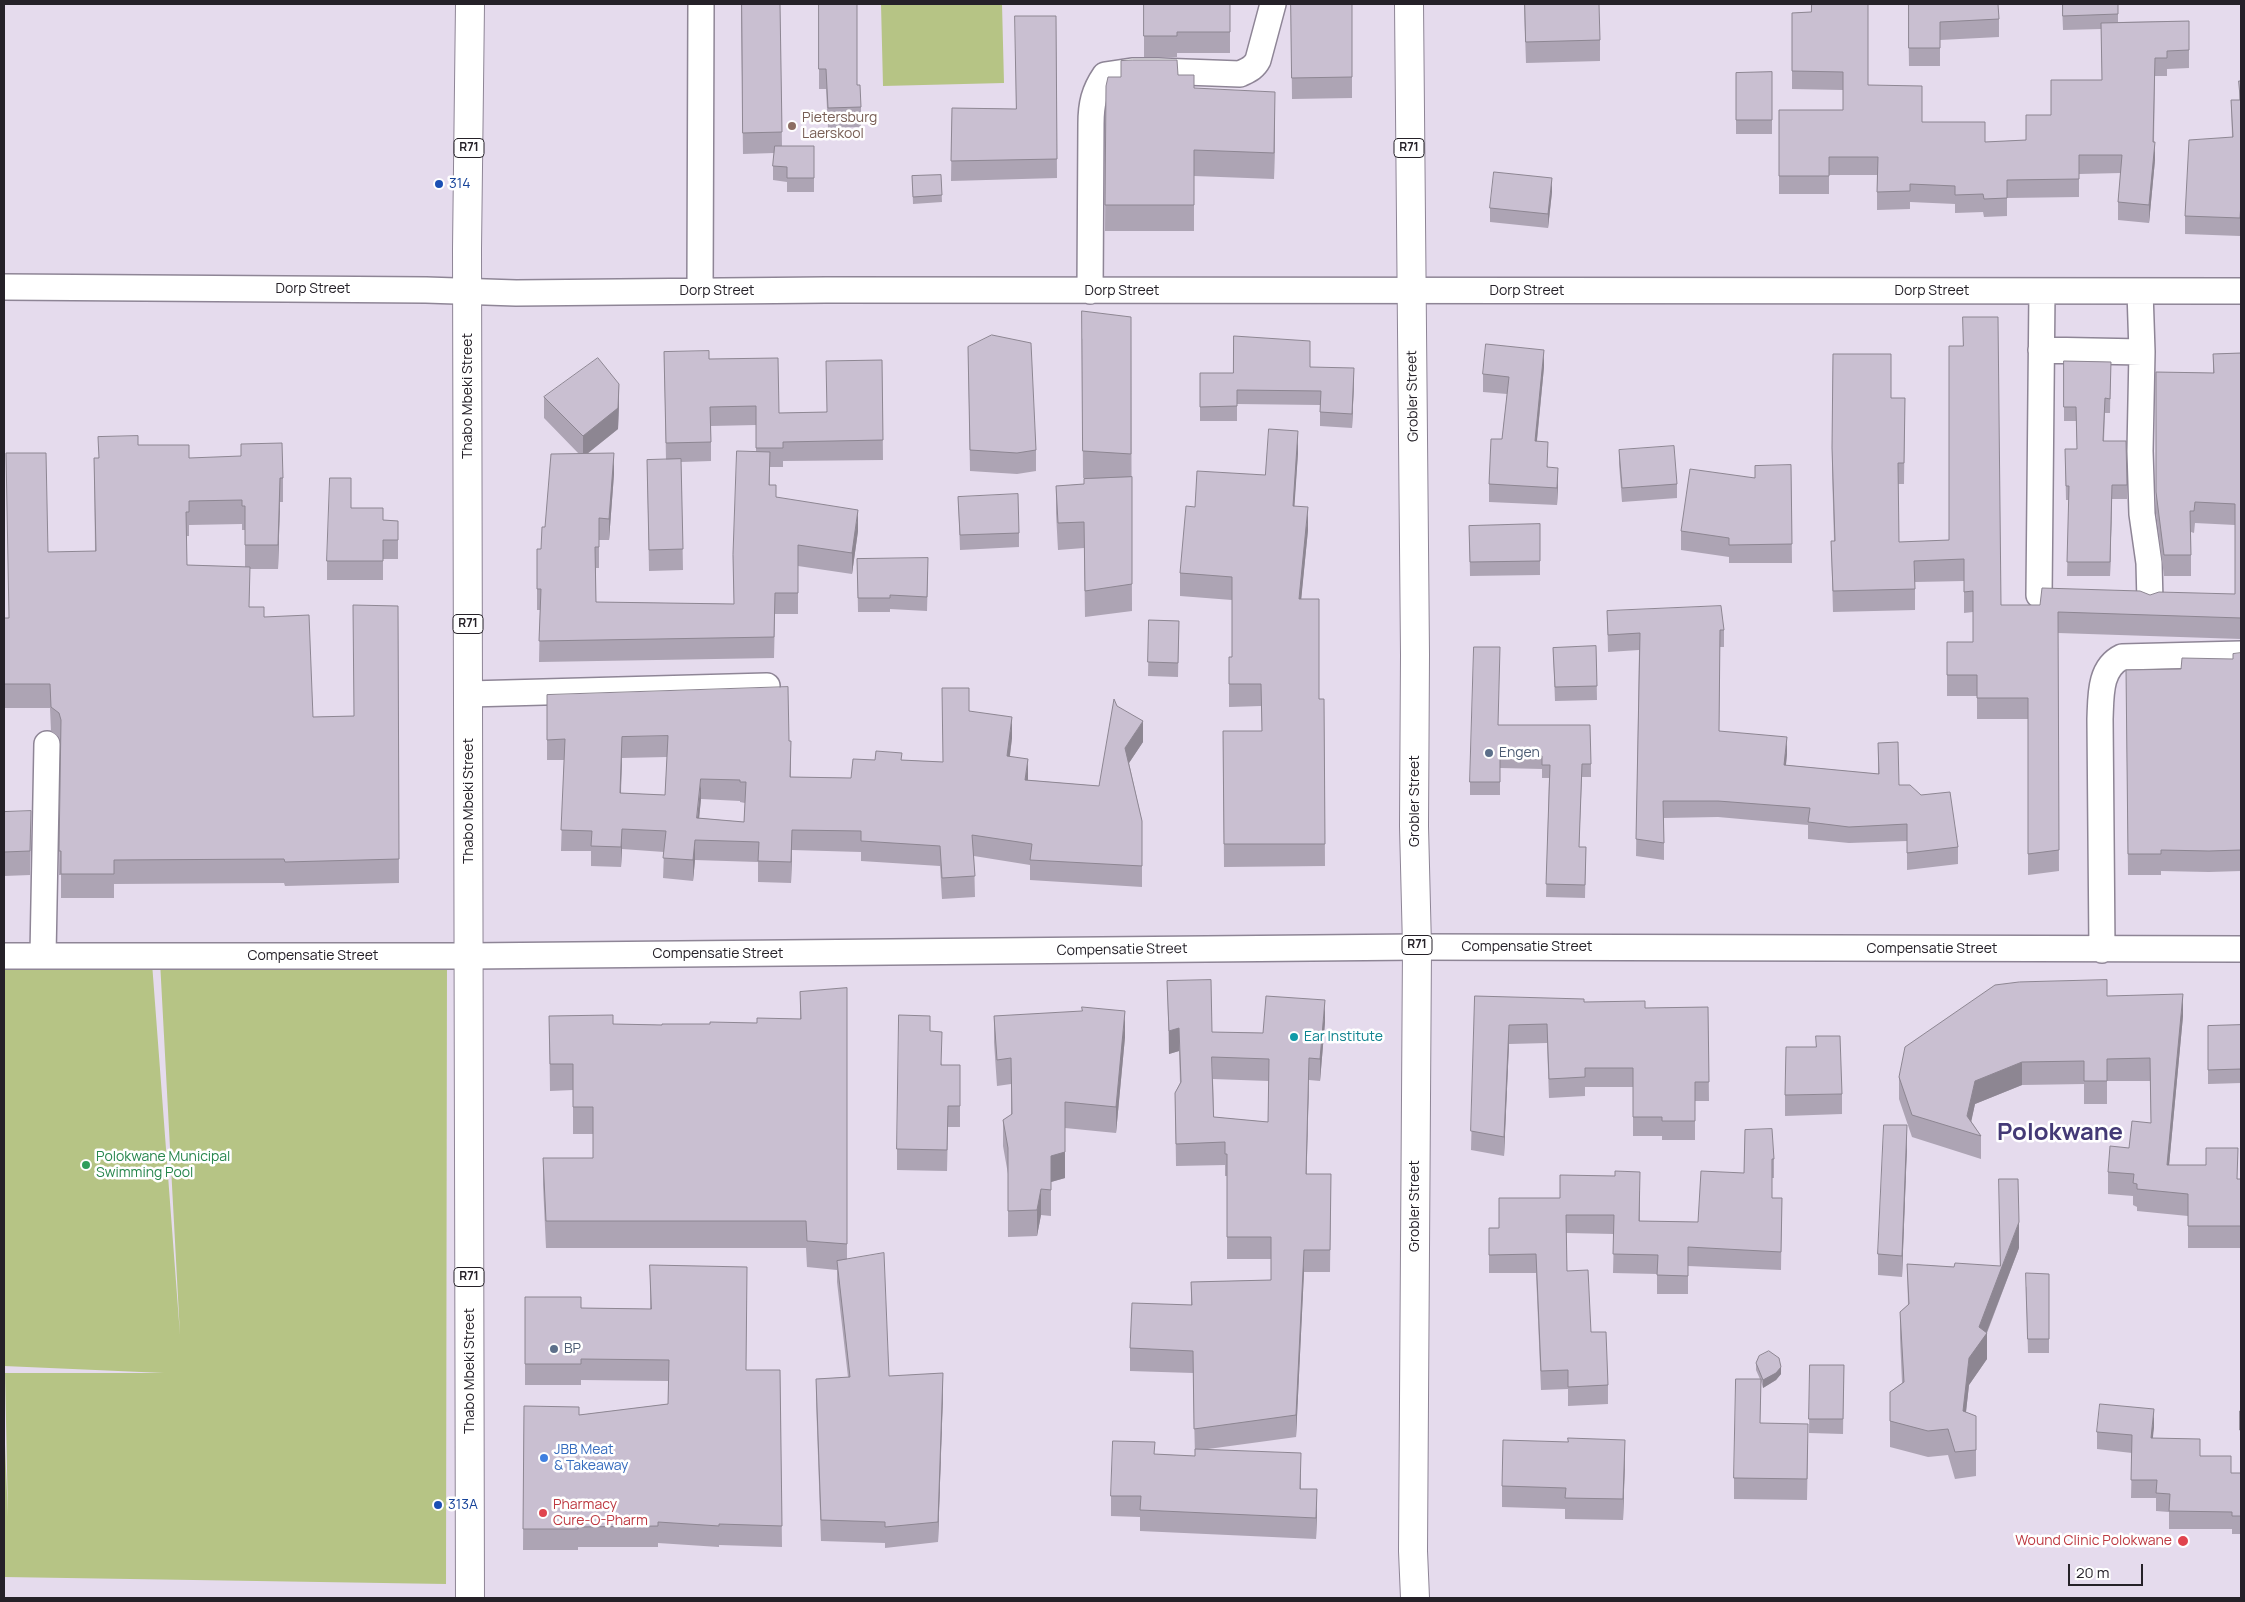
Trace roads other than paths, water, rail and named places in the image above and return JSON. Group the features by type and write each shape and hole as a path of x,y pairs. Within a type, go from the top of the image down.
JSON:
{"main road":[{"name":"Thabo Mbeki Street","path":"470,4 468,291 470,1598"},
{"name":"Grobler Street","path":"1409,4 1415,655 1414,826 1417,947 1413,1551 1415,1598"}],"street":[{"path":"700,291 701,4"},
{"path":"1090,291 1091,107 1096,89 1106,75 1132,71 1240,74 1249,70 1255,66 1258,60 1273,4"},
{"name":"Dorp Street","path":"4,288 468,291 2241,291"},
{"path":"2039,595 2042,291"},
{"path":"2140,291 2142,352 2140,469 2142,514 2149,564 2150,602"},
{"path":"2041,350 2142,352"},
{"path":"2102,950 2100,719 2101,688 2106,673 2115,661 2122,657 2241,654"},
{"path":"468,694 768,686"},
{"path":"43,955 47,744"},
{"name":"Compensatie Street","path":"4,956 469,956 1417,947 2241,949"}],"place":[{"name":"Pietersburg Laerskool","path":"792,126"},
{"name":"314","path":"439,184"},
{"name":"Engen","path":"1489,753"},
{"name":"Ear Institute","path":"1294,1037"},
{"name":"Polokwane Municipal Swimming Pool","path":"86,1165"},
{"name":"BP","path":"554,1349"},
{"name":"JBB Meat & Takeaway","path":"544,1458"},
{"name":"313A","path":"438,1505"},
{"name":"Pharmacy Cure-O-Pharm","path":"543,1513"},
{"name":"Wound Clinic Polokwane","path":"2183,1541"}],"district":[{"name":"Polokwane","path":"2060,1133"}]}
